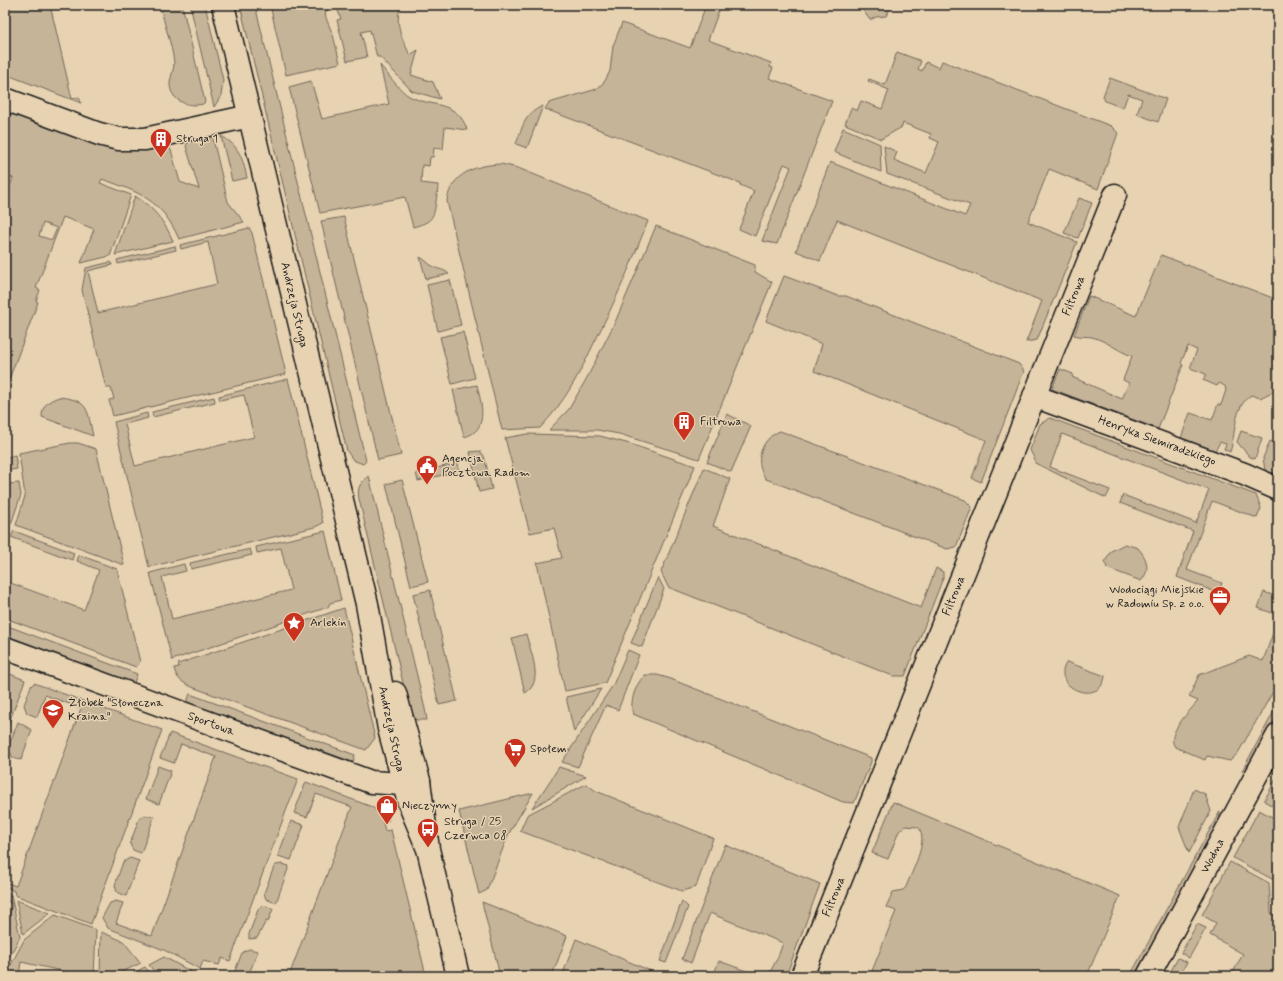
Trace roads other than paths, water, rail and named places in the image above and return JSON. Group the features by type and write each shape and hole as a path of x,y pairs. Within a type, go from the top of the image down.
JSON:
{"street":[{"name":"Andrzeja Struga","path":"222,5 367,604 389,729 411,782 458,976"},
{"path":"5,99 99,134 119,139 145,139 250,116"},
{"name":"Filtrowa","path":"802,976 1115,194"},
{"name":"Henryka Siemiradzkiego","path":"1034,396 1244,474 1278,489"},
{"name":"Sportowa","path":"5,648 371,782 411,782"},
{"name":"Wodna","path":"1148,976 1278,735"}],"place":[{"name":"Struga 1","path":"161,158"},
{"name":"Filtrowa","path":"684,442"},
{"name":"Agencja Pocztowa Radom","path":"427,486"},
{"name":"Wodociągi Miejskie w Radomiu Sp. z o.o.","path":"1220,616"},
{"name":"Arlekin","path":"294,642"},
{"name":"Żłobek \"Słoneczna Kraina\"","path":"53,730"},
{"name":"Społem","path":"515,768"},
{"name":"Nieczynny","path":"387,826"},
{"name":"Struga / 25 Czerwca 08","path":"428,848"}]}
